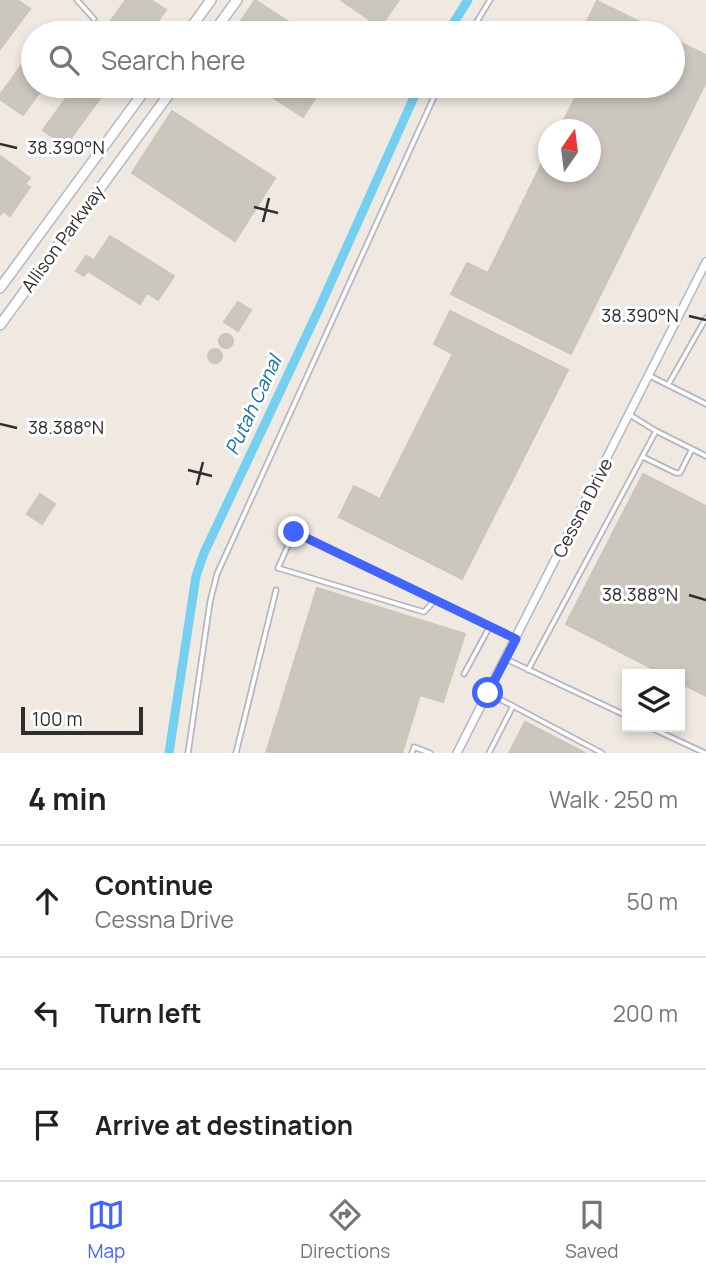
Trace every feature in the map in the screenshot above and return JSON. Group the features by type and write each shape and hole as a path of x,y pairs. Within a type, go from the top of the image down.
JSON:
{"street":[{"path":"196,21 211,0"},
{"path":"222,21 237,0"},
{"name":"Allison Parkway","path":"0,288 139,98"},
{"name":"Allison Parkway","path":"0,325 165,98"},
{"name":"Cessna Drive","path":"457,753 706,262"}],"lane":[{"path":"77,0 94,19"},
{"path":"477,21 490,0"},
{"path":"188,753 217,574 434,98"},
{"path":"668,385 706,318"},
{"path":"648,375 706,404"},
{"path":"630,415 706,456"},
{"path":"528,670 656,431"},
{"path":"642,456 680,473 692,449"},
{"path":"435,600 425,612 278,568 294,532 516,639"},
{"path":"236,753 276,590"},
{"path":"464,674 490,626"},
{"path":"505,659 622,714"},
{"path":"488,693 602,753"},
{"path":"489,753 513,706"},
{"path":"660,732 705,753"},
{"path":"412,753 414,747 430,753"}],"building":[{"path":"0,0 17,0 30,9 0,49"},
{"path":"126,0 151,0 166,10 158,21 110,21"},
{"path":"255,0 287,21 241,21"},
{"path":"341,0 399,0 384,21 371,21"},
{"path":"597,1 638,21 587,21"},
{"path":"685,45 706,55 706,82 571,354 451,294 467,263 488,273 538,171 538,182 601,182 601,119 564,119 575,98 685,98"},
{"path":"21,66 21,98 35,98 23,115 0,99 0,95"},
{"path":"66,98 100,98 65,146 43,130"},
{"path":"274,98 315,98 303,117"},
{"path":"172,111 275,178 235,241 132,173"},
{"path":"0,156 30,178 25,184 30,187 10,216 3,211 0,215"},
{"path":"110,236 174,276 158,300 147,293 140,304 88,271 84,276 76,271 86,256 94,260"},
{"path":"238,302 251,310 238,331 224,322"},
{"path":"450,311 568,370 462,579 339,517 354,486 380,499 453,354 434,344"},
{"path":"223,334 229,334 233,341 229,348 223,348 219,344 219,338"},
{"path":"212,349 218,349 222,356 218,363 212,363 208,359 208,353"},
{"path":"643,474 706,506 706,696 685,686 685,669 653,669 566,624"},
{"path":"40,494 55,504 42,524 27,514"},
{"path":"317,588 465,634 443,702 420,695 402,753 266,753"},
{"path":"525,722 585,753 509,753"}],"waterway":[{"name":"Putah Canal","path":"455,21 468,0"},
{"name":"Putah Canal","path":"169,753 196,576 204,553 318,311 414,98"}],"route":[{"path":"294,532 516,639 488,693"}]}
